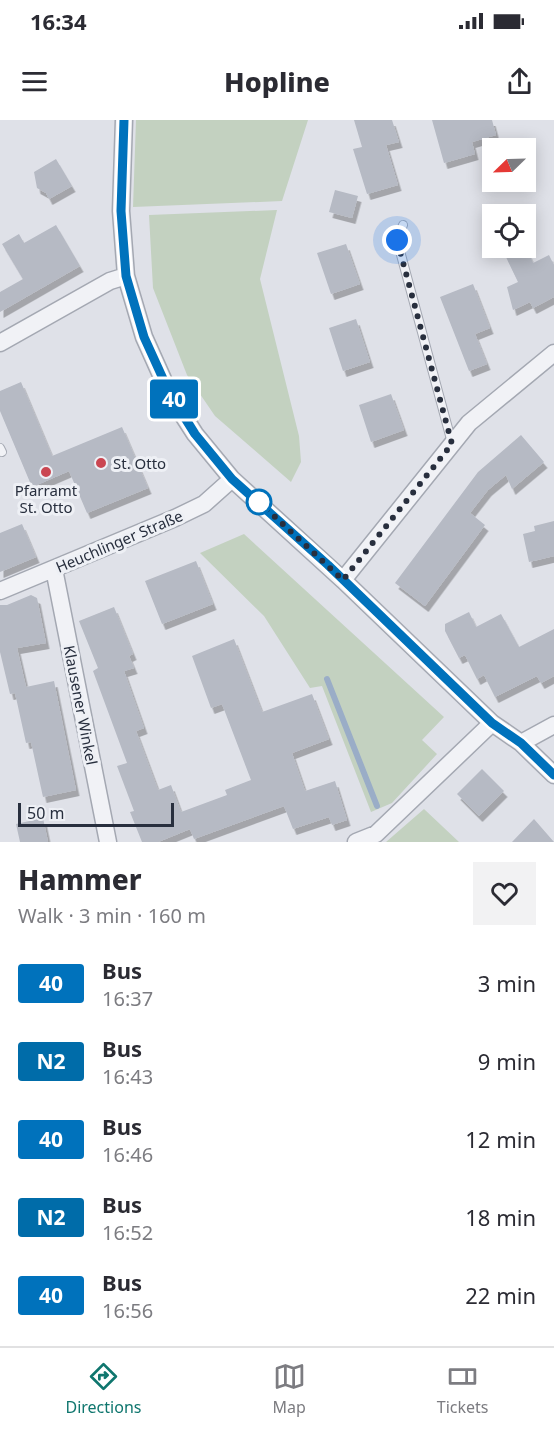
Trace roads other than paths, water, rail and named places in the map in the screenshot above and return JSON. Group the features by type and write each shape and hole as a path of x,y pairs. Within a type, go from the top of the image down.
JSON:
{"street":[{"path":"124,120 121,211 126,276 144,337 170,394 195,434 232,479 343,580 492,723 521,743 554,775"},
{"path":"0,343 110,281 126,276"},
{"path":"343,580 469,423 554,353"},
{"name":"Heuchlinger Straße","path":"0,591 204,504 232,479"},
{"name":"Klausener Winkel","path":"54,568 108,842"},
{"path":"356,842 376,834 492,723"},
{"path":"521,743 554,725"}],"lane":[{"path":"403,225 397,240 452,444"}],"waterway":[{"path":"327,679 377,806"}],"place":[{"name":"St. Otto","path":"101,463"},
{"name":"Pfarramt St. Otto","path":"46,472"}]}
